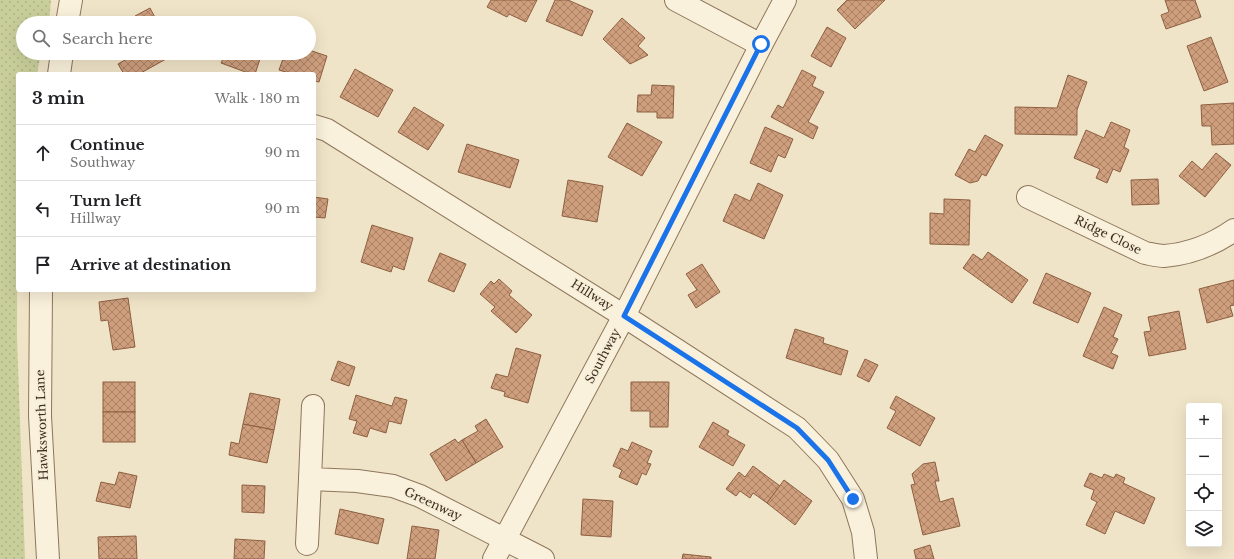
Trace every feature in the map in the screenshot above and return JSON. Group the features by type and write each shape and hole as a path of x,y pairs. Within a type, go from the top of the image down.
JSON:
{"street":[{"path":"68,16 71,0"},
{"path":"676,0 761,44"},
{"name":"Southway","path":"494,559 624,316 761,44 785,0"},
{"path":"59,72 61,60"},
{"name":"Hillway","path":"316,127 327,130 624,316 797,428 828,460 853,499 864,532 866,559"},
{"name":"Ridge Close","path":"1028,197 1145,253 1163,256 1205,247 1234,230"},
{"name":"Hawksworth Lane","path":"41,292 40,416 48,559"},
{"path":"307,544 313,406"},
{"name":"Greenway","path":"310,479 357,480 393,486 420,496 505,539"},
{"path":"505,539 543,559"}],"green space":[{"path":"0,0 51,0 50,16 16,16 16,60 40,60 37,72 16,72 16,292 25,559 0,559"}],"building":[{"path":"491,0 537,0 526,22 509,14 507,17 487,7"},
{"path":"555,0 568,0 593,11 582,36 546,21"},
{"path":"847,0 885,0 855,29 837,10"},
{"path":"1165,0 1195,0 1201,17 1166,29 1161,15 1169,12"},
{"path":"150,8 154,16 135,16"},
{"path":"622,18 645,38 638,46 648,55 630,64 603,39"},
{"path":"827,27 846,38 831,67 811,56"},
{"path":"1211,37 1228,82 1204,91 1187,46"},
{"path":"316,52 327,56 319,82 316,81 316,72 286,72 279,70 283,60 316,60"},
{"path":"125,60 164,60 143,72 123,72 118,64"},
{"path":"222,60 260,60 256,72 246,72 221,63"},
{"path":"355,69 393,90 378,117 340,97"},
{"path":"802,70 816,77 812,86 824,92 808,122 818,127 813,139 771,117 778,105 783,108"},
{"path":"1068,75 1087,82 1077,110 1077,135 1015,134 1015,107 1057,108"},
{"path":"652,85 674,86 673,118 657,118 657,112 637,112 638,95 651,95"},
{"path":"1234,103 1234,144 1212,145 1211,126 1202,126 1201,105"},
{"path":"414,107 444,125 428,150 398,132"},
{"path":"1111,122 1130,130 1124,147 1129,150 1120,172 1113,169 1107,183 1096,178 1100,169 1074,158 1086,130 1104,138"},
{"path":"627,123 662,142 642,176 608,157"},
{"path":"765,127 793,139 785,158 778,155 771,172 750,163"},
{"path":"985,135 1003,145 986,176 982,174 978,181 970,183 955,175 969,149 975,152"},
{"path":"467,144 519,160 510,188 458,172"},
{"path":"1216,153 1231,165 1205,197 1179,176 1192,161 1202,170"},
{"path":"1158,179 1159,204 1132,205 1131,180"},
{"path":"568,180 603,186 597,222 562,216"},
{"path":"758,183 783,195 764,239 723,221 735,194 750,201"},
{"path":"316,197 328,199 325,218 316,217"},
{"path":"944,199 970,200 969,245 930,244 930,213 944,214"},
{"path":"372,225 413,238 404,270 393,266 391,272 361,262"},
{"path":"988,252 1028,280 1012,303 963,268 973,254 982,260"},
{"path":"440,253 466,264 454,292 428,281"},
{"path":"702,264 720,292 696,308 688,295 697,290 686,274"},
{"path":"1046,273 1091,293 1078,323 1033,303"},
{"path":"499,279 512,291 509,295 532,315 516,333 491,311 495,307 480,294 491,281 494,284"},
{"path":"1234,280 1234,305 1230,306 1233,316 1207,323 1199,289"},
{"path":"128,298 135,347 113,350 108,320 101,321 99,302"},
{"path":"1104,307 1122,315 1113,337 1118,339 1111,353 1118,356 1113,369 1083,356"},
{"path":"1179,311 1186,349 1149,356 1144,332 1151,331 1148,317"},
{"path":"795,329 824,338 823,343 848,351 841,375 786,358"},
{"path":"516,348 541,355 528,403 504,396 505,392 491,388 496,374 508,377"},
{"path":"865,359 878,365 869,382 857,376"},
{"path":"338,361 355,367 349,386 331,380"},
{"path":"103,382 135,382 135,412 103,412"},
{"path":"631,382 669,382 668,427 650,427 650,411 631,411"},
{"path":"250,393 280,399 274,430 243,424"},
{"path":"356,395 392,406 395,397 407,400 401,424 389,421 386,433 370,428 367,437 353,433 357,421 349,419"},
{"path":"896,396 935,418 920,446 887,428 896,411 890,408"},
{"path":"103,412 135,412 135,442 103,442"},
{"path":"486,419 503,447 476,463 462,440 478,431 475,426"},
{"path":"713,422 729,431 727,435 745,445 733,466 699,447"},
{"path":"243,424 274,430 267,463 229,455 231,442 239,444"},
{"path":"455,439 458,443 462,440 476,463 446,481 430,454"},
{"path":"632,442 652,451 647,463 651,464 646,475 642,473 637,485 619,477 622,470 613,466 621,448 628,451"},
{"path":"935,462 939,481 935,481 940,502 953,498 960,526 923,535 911,485 915,484 912,474 923,464"},
{"path":"753,466 780,486 767,503 753,493 750,498 740,491 736,496 726,489 739,472 745,477"},
{"path":"119,472 137,476 130,508 96,501 101,482 115,485"},
{"path":"1090,473 1102,478 1104,474 1114,478 1116,474 1125,478 1123,483 1155,498 1144,524 1115,511 1105,534 1086,525 1097,502 1091,499 1094,490 1084,486"},
{"path":"784,480 812,501 795,525 767,503"},
{"path":"242,485 265,486 264,513 242,512"},
{"path":"583,499 613,501 611,537 581,535"},
{"path":"340,509 384,519 378,544 335,534"},
{"path":"412,526 439,530 435,559 407,559"},
{"path":"136,536 137,559 99,559 98,537"},
{"path":"235,539 265,541 264,559 234,559"},
{"path":"930,545 934,559 916,559 914,550"},
{"path":"683,554 711,557 711,559 682,559"}],"route":[{"path":"761,44 624,316 797,428 828,460 853,499"}]}
